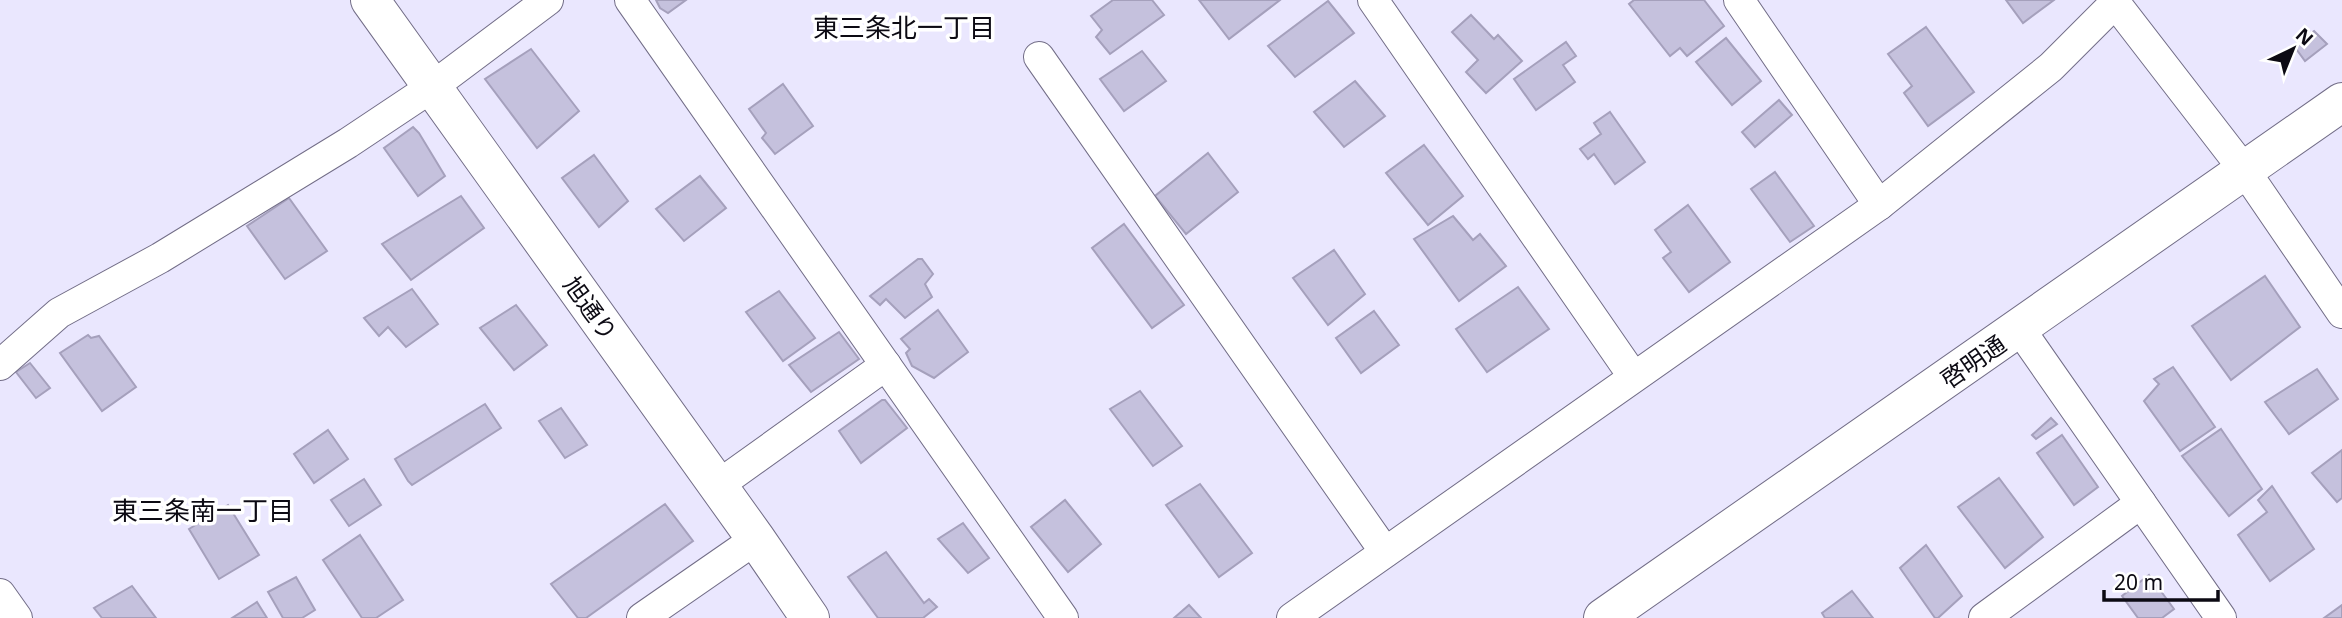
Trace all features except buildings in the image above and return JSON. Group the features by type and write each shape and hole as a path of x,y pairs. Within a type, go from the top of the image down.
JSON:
{"street":[{"name":"旭通り","path":"370,0 810,618"},
{"path":"0,365 59,313 172,251 348,143 432,87 548,0"},
{"path":"630,0 1063,618"},
{"path":"1373,0 1633,376"},
{"path":"1739,0 1879,205"},
{"path":"1292,618 1879,205 2051,67 2113,1 2245,171 2342,313"},
{"path":"1039,57 1385,552"},
{"name":"啓明通","path":"1617,614 2342,102"},
{"path":"2019,328 2221,618"},
{"path":"718,486 886,365"},
{"path":"1984,618 2141,503"},
{"path":"642,618 756,539"},
{"path":"0,594 17,618"}],"district":[{"name":"東三条北一丁目","path":"904,27"},
{"name":"東三条南一丁目","path":"203,510"}]}
